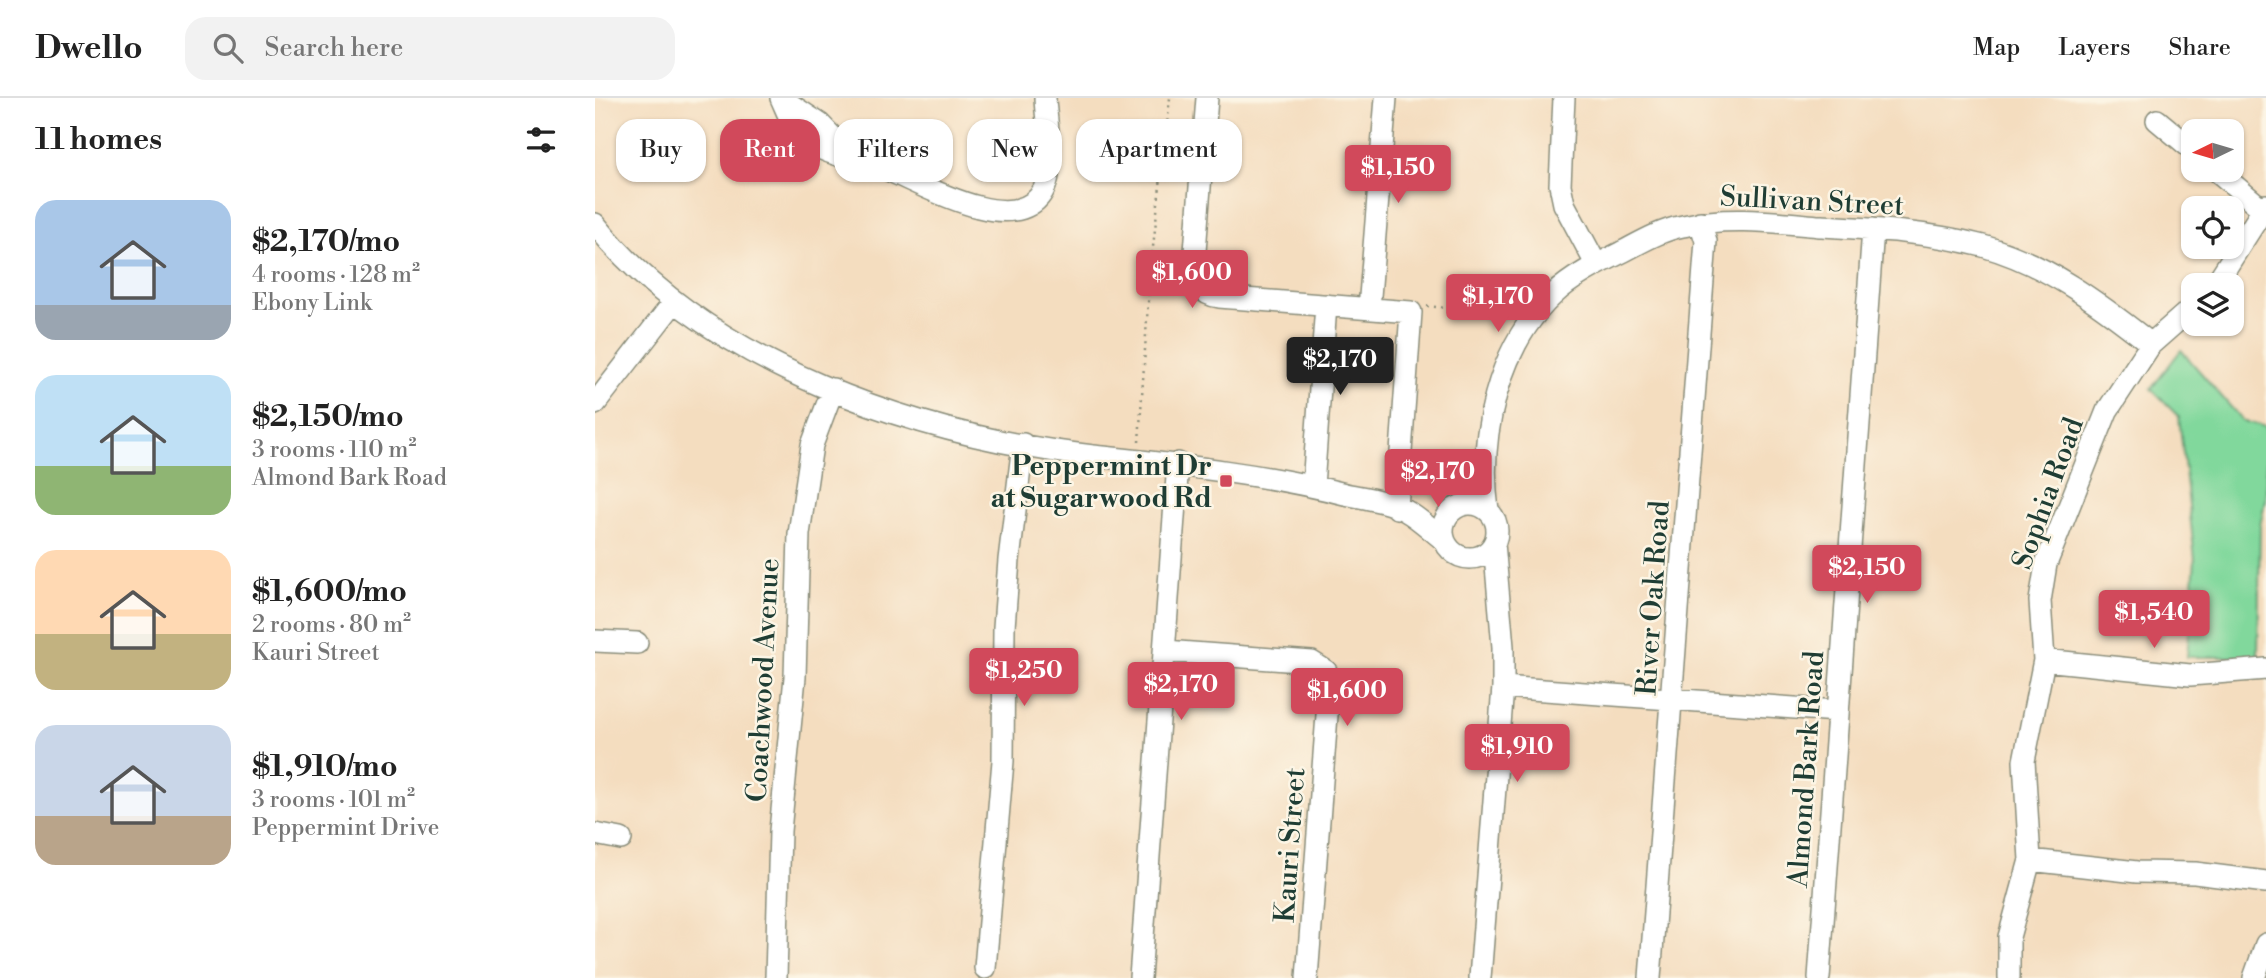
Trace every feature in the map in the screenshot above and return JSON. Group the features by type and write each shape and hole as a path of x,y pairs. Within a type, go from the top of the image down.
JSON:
{"street":[{"path":"781,99 790,121 812,132 822,150 852,158 966,202 1016,211 1037,200 1048,179 1045,98"},
{"path":"1207,98 1194,264 1196,282 1208,295 1411,312 1402,509"},
{"path":"1369,309 1386,98"},
{"path":"1565,98 1560,185 1568,214 1596,264"},
{"path":"2157,120 2181,140"},
{"path":"2223,273 2264,207 2232,182"},
{"name":"Sullivan Street","path":"1488,511 1485,456 1498,388 1519,339 1553,295 1596,264 1662,232 1700,222 1733,220 1873,229 1971,244 2020,260 2059,277 2101,304 2151,344"},
{"name":"River Oak Road","path":"1650,978 1706,242 1700,222"},
{"path":"595,224 612,245 674,302 743,348 833,389 896,412 1023,444 1178,463 1313,486 1402,509 1475,505 1488,511 1496,526 1496,593 1501,618 1503,687 1480,978"},
{"name":"Almond Bark Road","path":"1819,978 1873,229"},
{"path":"595,404 674,302"},
{"path":"1313,486 1326,305"},
{"name":"Sophia Road","path":"2009,978 2009,937 2029,860 2024,761 2044,660 2040,601 2050,551 2107,411 2151,344 2181,318"},
{"name":"Coachwood Avenue","path":"776,978 780,831 795,677 799,534 812,445 833,389"},
{"path":"985,968 1003,761 1004,627 1023,444"},
{"name":"Sullivan Street","path":"1457,508 1485,456"},
{"path":"1140,978 1178,463"},
{"path":"1444,540 1444,523 1457,508"},
{"path":"1402,509 1444,540 1452,552 1465,558 1496,593"},
{"path":"1465,558 1482,556 1494,543"},
{"path":"595,641 637,643"},
{"name":"Kauri Street","path":"1165,651 1312,663 1326,671 1329,689 1307,978"},
{"path":"2044,660 2190,675 2266,669"},
{"path":"1503,687 1837,711"},
{"path":"595,834 621,839"},
{"path":"2029,860 2137,872 2195,873 2266,881"},
{"path":"2254,978 2266,944"}],"path":[{"path":"1137,459 1150,273 1170,98"}],"green space":[{"path":"2181,350 2243,421 2266,427 2266,496 2260,526 2258,657 2187,657 2195,560 2179,417 2151,389"}],"place":[{"name":"Peppermint Dr at Sugarwood Rd","path":"1226,481"}]}
